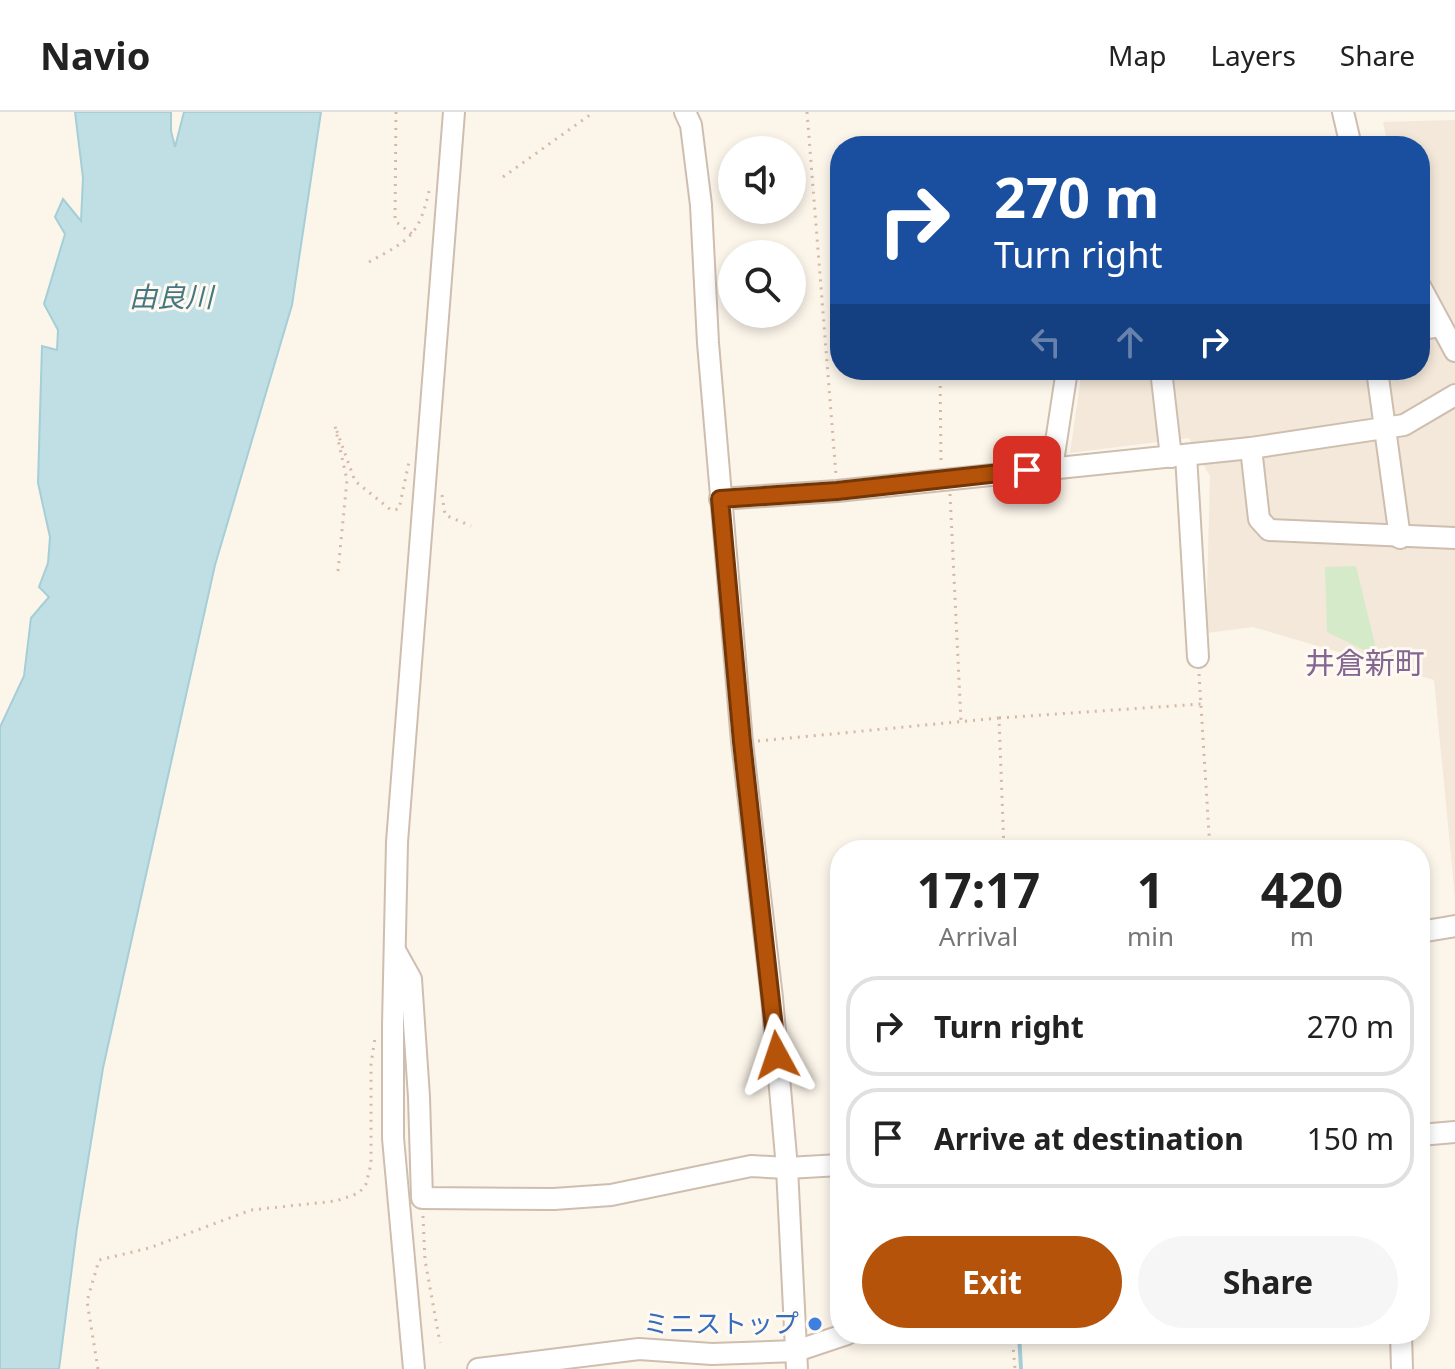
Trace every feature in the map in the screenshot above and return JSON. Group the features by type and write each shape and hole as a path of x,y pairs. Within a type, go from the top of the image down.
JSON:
{"street":[{"path":"414,1369 393,1138 397,842 454,112"},
{"path":"685,112 691,125 701,205 720,499 787,1168 797,1360"},
{"path":"1343,112 1349,136"},
{"path":"1430,328 1455,351"},
{"path":"1052,468 1065,380"},
{"path":"1163,380 1178,456 1198,657"},
{"path":"1378,380 1400,538"},
{"path":"720,499 837,491 1251,448 1404,425 1455,395"},
{"path":"1251,448 1259,519 1269,530 1455,538"},
{"path":"1430,930 1455,926"},
{"path":"394,948 411,979 422,1198 554,1199 596,1196 751,1166 830,1166"},
{"path":"1430,1134 1455,1132"},
{"path":"478,1369 639,1349 797,1360 830,1343"},
{"path":"1401,1344 1402,1369"}],"path":[{"path":"396,112 395,221 412,234"},
{"path":"503,177 594,112"},
{"path":"807,112 837,491"},
{"path":"369,262 412,234 419,224 432,180"},
{"path":"941,380 961,722"},
{"path":"338,571 347,480 335,426 355,481 391,510 399,509 410,454"},
{"path":"441,491 445,515 471,526"},
{"path":"1198,657 1209,840"},
{"path":"742,742 999,718 1201,704"},
{"path":"999,718 1004,840"},
{"path":"98,1369 87,1301 99,1260 149,1248 251,1210 336,1201 359,1193 366,1184 371,1164 371,1064 376,1034"},
{"path":"422,1198 425,1260 440,1343"},
{"path":"1013,1344 1015,1369"}],"shaded area":[{"path":"1455,120 1455,897 1434,680 1253,627 1206,633 1210,476 1189,438 1070,453 1081,380 1430,380 1430,136 1386,136 1383,122"}],"green space":[{"path":"1356,566 1378,657 1327,632 1325,567"}],"water":[{"name":"由良川","path":"75,112 171,112 175,147 184,112 321,112 292,305 215,565 103,1068 77,1228 59,1369 0,1369 0,727 24,676 31,618 49,597 39,587 48,563 50,537 38,483 42,346 57,350 58,330 44,304 65,234 55,217 63,199 81,221 83,178"}],"waterway":[{"path":"1020,1344 1021,1369"}],"place":[{"name":"ミニストップ","path":"815,1324"}],"district":[{"name":"井倉新町","path":"1365,664"}],"route":[{"path":"777,1055 742,742 720,499 837,491 1027,470"}]}
